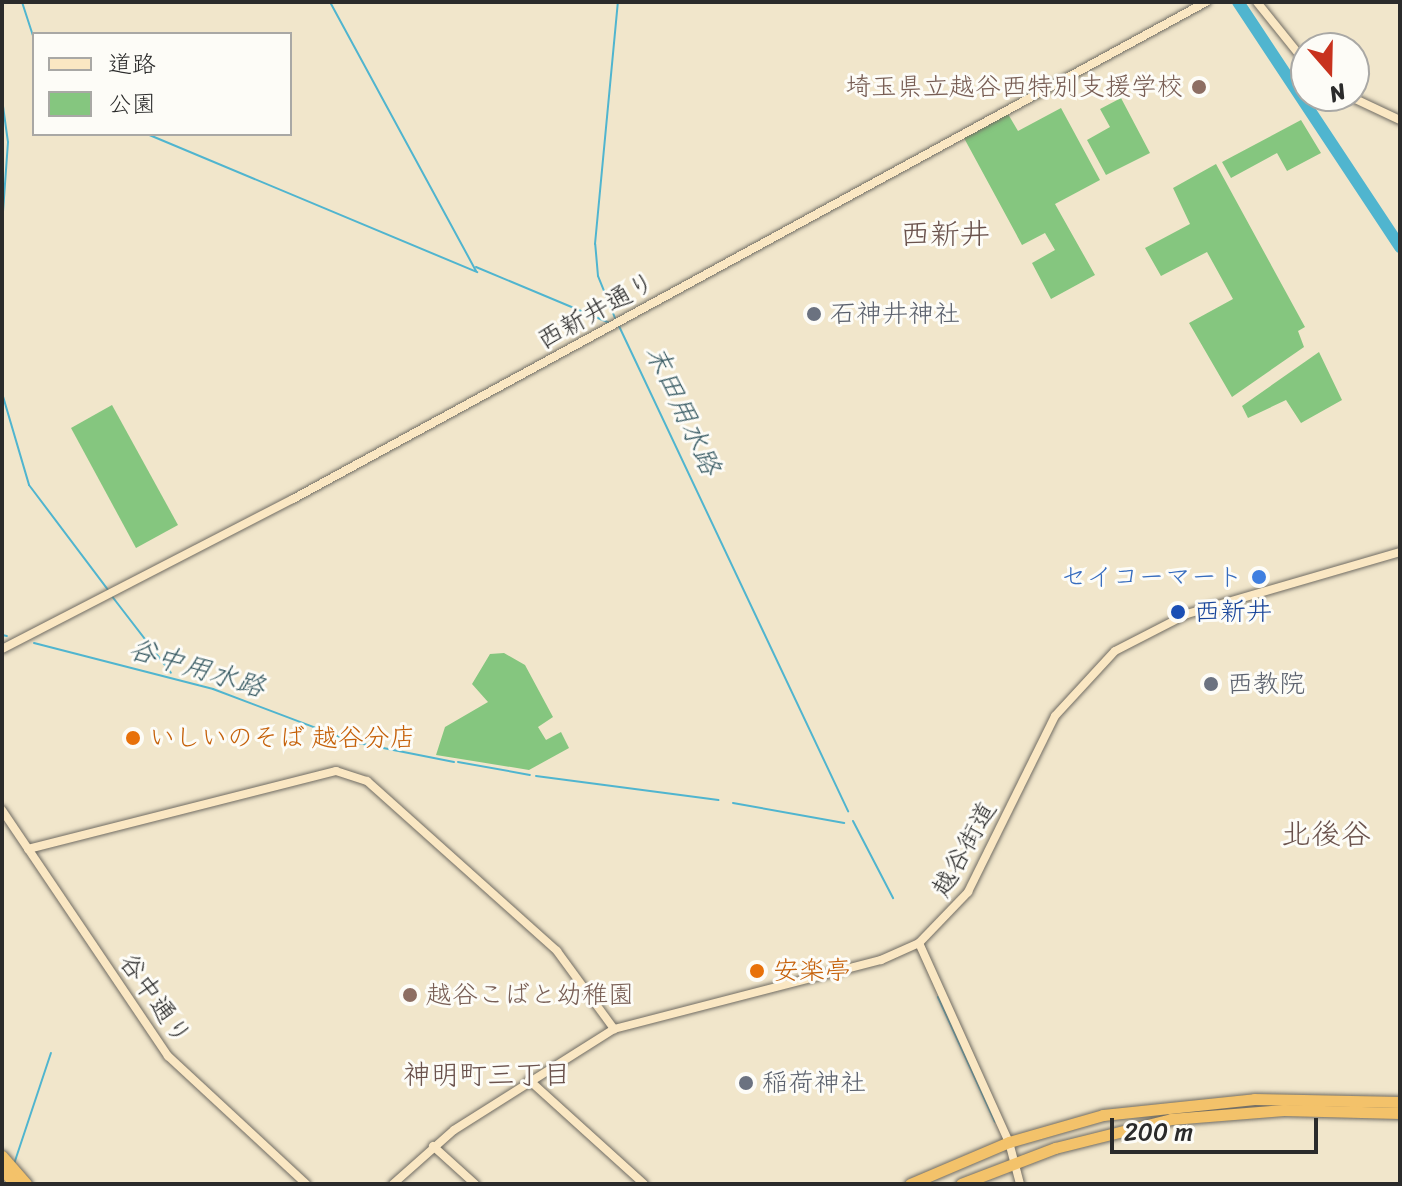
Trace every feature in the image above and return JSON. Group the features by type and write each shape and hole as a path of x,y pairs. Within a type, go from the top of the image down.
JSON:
{"highway":[{"path":"910,1184 1009,1142 1103,1115 1159,1106 1284,1098 1400,1102"},
{"path":"961,1184 1017,1161 1171,1119 1284,1110 1400,1113"},
{"path":"2,1156 26,1184"},
{"path":"2,1169 15,1184"}],"street":[{"name":"西新井通り","path":"2,649 293,499 1206,2"},
{"path":"1257,2 1290,43"},
{"path":"1370,106 1400,120"},
{"name":"越谷街道","path":"393,1184 433,1146 529,1080 614,1029 881,960 919,943 968,892 1061,708 1115,651 1187,614 1400,552"},
{"path":"28,849 336,771 367,781 557,951 614,1029"},
{"name":"谷中通り","path":"2,810 168,1056 306,1184"},
{"path":"919,943 1017,1161 1020,1184"},
{"path":"529,1080 644,1184"},
{"path":"433,1146 475,1184"}],"green space":[{"path":"1121,98 1150,153 1106,175 1087,140 1110,127 1100,109"},
{"path":"1061,108 1100,180 1055,204 1095,275 1051,299 1032,263 1055,250 1045,233 1022,245 964,138 1008,114 1018,131"},
{"path":"1301,120 1321,153 1287,171 1277,153 1231,178 1222,162"},
{"path":"1216,164 1305,327 1298,331 1304,347 1232,397 1189,323 1233,299 1207,252 1161,276 1145,248 1190,224 1173,188"},
{"path":"1319,352 1342,400 1301,423 1286,400 1248,418 1242,406"},
{"path":"112,405 178,525 136,548 71,428"},
{"path":"504,653 525,665 553,717 538,727 546,740 561,732 569,748 529,770 436,755 445,727 488,702 472,684 490,654"}],"waterway":[{"path":"22,2 32,34"},
{"path":"330,2 476,271"},
{"name":"末田用水路","path":"615,318 598,276 595,244 618,2"},
{"path":"1238,2 1400,247"},
{"path":"2,99 8,142 2,225"},
{"path":"152,136 477,272"},
{"path":"476,267 610,323"},
{"name":"末田用水路","path":"618,324 848,811"},
{"path":"2,393 29,485 108,590"},
{"path":"111,595 171,673"},
{"name":"谷中用水路","path":"2,635 7,636"},
{"name":"谷中用水路","path":"34,643 213,689 345,739"},
{"name":"谷中用水路","path":"353,742 454,762"},
{"name":"谷中用水路","path":"458,762 530,775"},
{"name":"谷中用水路","path":"536,776 718,800"},
{"name":"谷中用水路","path":"733,803 844,823"},
{"name":"末田用水路","path":"853,821 893,898"},
{"name":"末田用水路","path":"938,997 995,1122"},
{"path":"14,1164 51,1053"}],"place":[{"name":"埼玉県立越谷西特別支援学校","path":"1199,87"},
{"name":"石神井神社","path":"814,314"},
{"name":"セイコーマート","path":"1259,577"},
{"name":"西新井","path":"1178,612"},
{"name":"西教院","path":"1211,684"},
{"name":"いしいのそば 越谷分店","path":"133,738"},
{"name":"安楽亭","path":"757,971"},
{"name":"越谷こばと幼稚園","path":"410,995"},
{"name":"稲荷神社","path":"746,1083"}],"district":[{"name":"西新井","path":"945,234"},
{"name":"北後谷","path":"1326,834"},
{"name":"神明町三丁目","path":"487,1075"}]}
